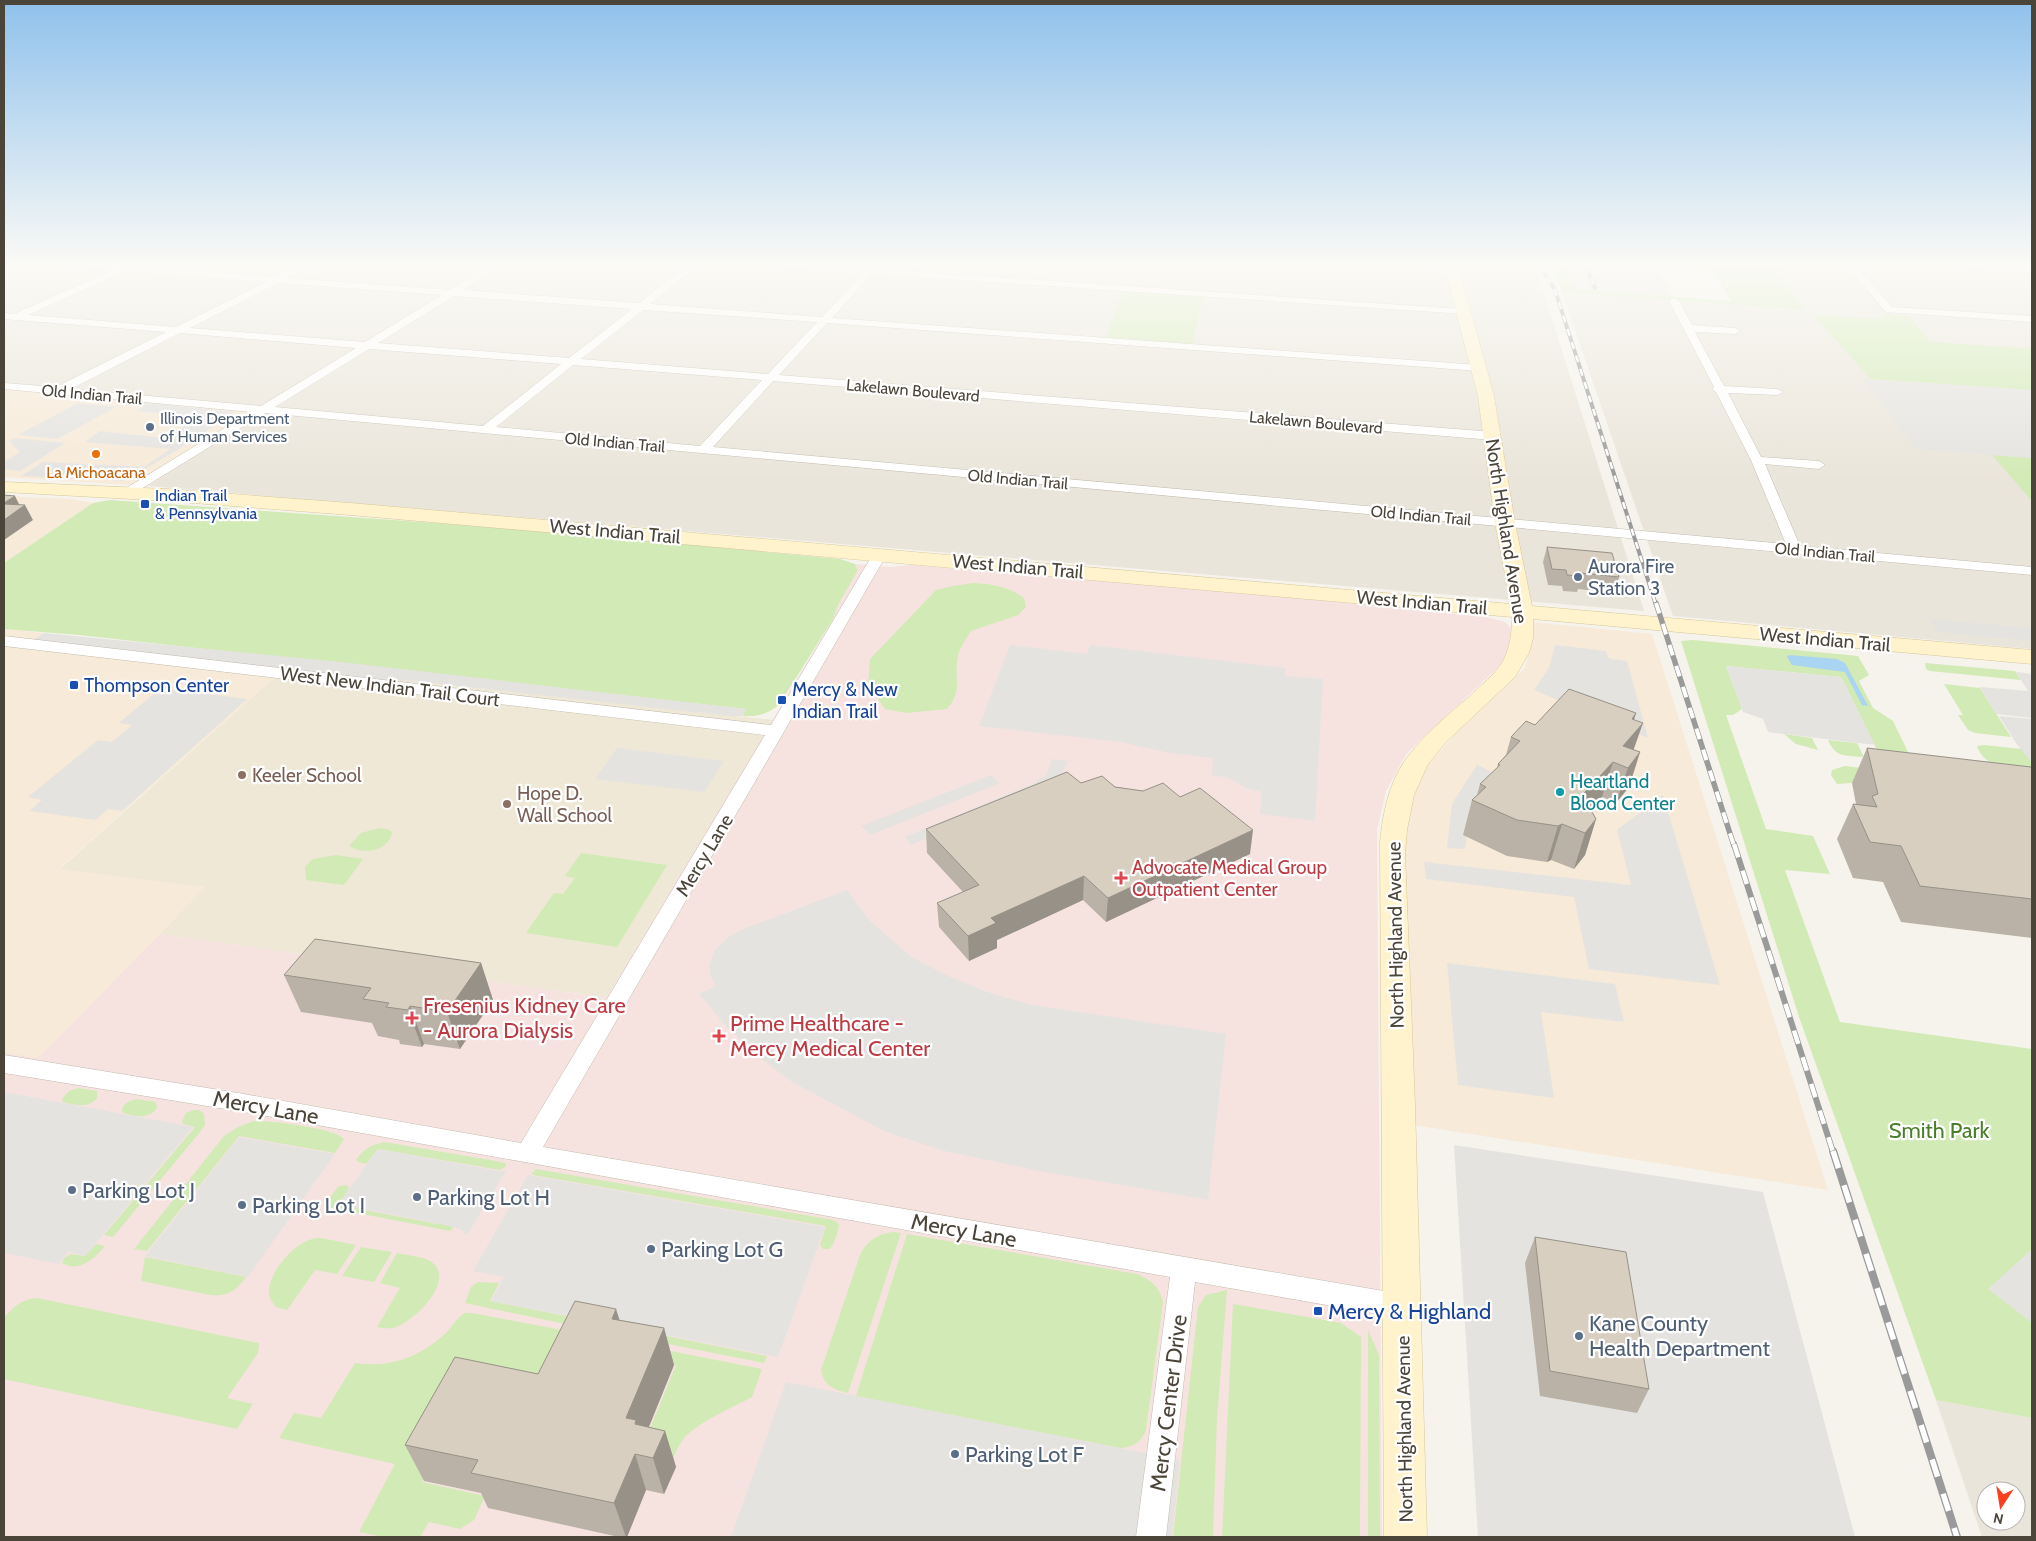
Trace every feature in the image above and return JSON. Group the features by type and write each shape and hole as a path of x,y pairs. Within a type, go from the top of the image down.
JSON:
{"main road":[{"name":"North Highland Avenue","path":"1406,1537 1399,1105 1392,853 1396,818 1401,796 1416,763 1437,738 1500,681 1512,666 1522,640 1522,612 1505,523 1492,436 1479,368 1469,337"},
{"name":"West Indian Trail","path":"4,486 350,509 880,554 2032,658"}],"street":[{"path":"58,391 163,337"},
{"name":"Lakelawn Boulevard","path":"258,337 1492,436"},
{"path":"128,493 380,337"},
{"path":"485,430 602,337"},
{"path":"703,450 809,337"},
{"path":"1055,337 1479,368"},
{"path":"1692,337 1757,460 1795,549"},
{"name":"Old Indian Trail","path":"4,386 2032,570"},
{"path":"1718,388 1777,392"},
{"path":"1757,460 1819,465"},
{"name":"Mercy Lane","path":"527,1154 880,554"},
{"name":"West New Indian Trail Court","path":"4,641 777,731"},
{"name":"Mercy Lane","path":"4,1064 230,1101 1401,1306"},
{"name":"Mercy Center Drive","path":"1151,1537 1184,1269"}],"shaded area":[{"path":"4,337 1558,337 1644,611 148,486 263,413 4,387"},
{"path":"1577,337 2032,337 2032,649 1673,616"},
{"path":"1863,379 2032,390 2032,458 1916,449"},
{"path":"4,389 264,413 148,486 4,477"},
{"path":"78,403 116,407 57,439 18,435"},
{"path":"147,403 235,412 179,449 124,481 21,476 43,462 144,467 170,449 85,442 100,431 164,438 197,418 137,411"},
{"path":"15,438 65,443 20,471 4,469 4,462 20,452 9,441"},
{"path":"4,496 70,499 93,503 4,563"},
{"name":"Prime Healthcare - Mercy Medical Center","path":"855,564 891,567 911,565 1175,586 1486,617 1505,622 1511,628 1510,644 1505,661 1407,753 1386,791 1377,830 1382,1537 4,1537 4,1053 38,1058 160,934 606,998 833,619 838,605 858,570"},
{"path":"1929,619 2032,628 2032,641 1937,632"},
{"path":"1531,622 1652,634 1828,1190 1407,1124 1404,810 1422,771 1458,731 1525,668 1531,646"},
{"path":"4,629 44,633 34,640 284,669 60,868 207,887 38,1059 4,1053"},
{"path":"44,633 341,662 746,709 743,716 730,716 413,681 363,678 33,640"},
{"path":"1010,645 1087,654 1090,645 1285,668 1285,676 1323,679 1315,821 1260,814 1262,792 1248,789 1229,778 1212,775 1213,758 1170,753 1120,742 979,726"},
{"path":"1555,645 1606,651 1611,659 1627,661 1648,738 1534,690 1549,668"},
{"path":"1726,666 1841,677 1875,745 1768,732 1763,719 1743,712"},
{"name":"Hope D. Wall School","path":"284,669 774,720 606,998 160,934 206,887 60,869"},
{"path":"2016,672 2032,674 2032,718 1996,714 1980,687 2028,691"},
{"path":"161,688 247,699 122,811 108,809 95,820 29,811 42,800 28,797 98,740 112,742 132,725 119,723"},
{"path":"1999,716 2032,719 2032,763 2016,743"},
{"path":"617,748 724,761 704,792 595,779"},
{"path":"1052,759 1068,761 1060,777 973,819 911,845 905,837 1032,784 1046,775"},
{"path":"1477,765 1496,774 1469,816 1465,849 1447,848 1452,804"},
{"path":"991,775 1000,783 870,835 861,826"},
{"path":"1663,795 1720,985 1589,969 1574,897 1426,879 1424,862 1631,885 1617,830"},
{"path":"847,890 869,920 910,956 946,975 987,992 1032,1005 1226,1034 1208,1200 1040,1171 940,1150 884,1131 792,1082 760,1058 727,1027 699,994 716,986 711,977 709,967 714,951 730,936 746,928"},
{"path":"1447,963 1615,984 1624,1022 1541,1012 1554,1098 1458,1085"},
{"name":"Parking Lot J","path":"4,1092 193,1127 85,1256 68,1252 59,1264 4,1253"},
{"name":"Parking Lot I","path":"239,1137 335,1154 248,1277 145,1256"},
{"path":"1454,1145 1763,1192 1855,1537 1478,1537"},
{"name":"Parking Lot H","path":"378,1149 506,1171 467,1235 461,1229 338,1204"},
{"name":"Parking Lot G","path":"528,1175 825,1227 778,1357 491,1301 504,1277 473,1271"},
{"path":"2032,1249 2032,1323 1988,1289"},
{"name":"Parking Lot F","path":"786,1382 1180,1460 1172,1537 731,1537"},
{"path":"1936,1400 2032,1418 2032,1537 1982,1537 1980,1531 2026,1531 2026,1481 1976,1481 1976,1519"}],"green space":[{"path":"1106,337 1194,337 1192,344"},
{"path":"1833,337 1926,337 1930,342 2032,349 2032,390 1871,379"},
{"path":"1992,455 2032,458 2032,501"},
{"path":"110,500 521,529 840,559 855,564 858,570 838,605 833,619 779,705 766,713 753,716 743,716 745,709 79,635 4,629 4,563 93,503"},
{"path":"973,583 994,585 1013,591 1024,598 1026,607 1018,615 971,631 959,653 957,690 947,709 906,713 885,709 868,685 870,659 936,590"},
{"name":"Smith Park","path":"1693,640 1858,656 1869,675 1859,681 1873,708 1893,721 1909,754 1880,756 1841,677 1726,666 1742,709 1733,715 1726,715 1766,829 1813,836 1830,874 1785,870 1840,1022 2032,1049 2032,1418 1936,1400 1799,1017 1681,641"},
{"path":"1925,663 2015,671 2021,680 1930,671 1926,669"},
{"path":"1944,684 1980,688 2011,737 1975,733 1968,730 1958,715 1963,715"},
{"path":"1784,734 1812,738 1818,750 1796,744"},
{"path":"1828,740 1857,743 1863,755 1862,757 1838,753"},
{"path":"1977,746 2022,749 2032,763 2032,775 1992,764 1981,754"},
{"path":"1845,766 1870,769 1852,783 1837,784 1831,775 1832,770"},
{"path":"379,828 390,830 392,833 380,848 368,851 349,846 361,833"},
{"path":"581,853 667,865 617,947 526,933 554,893 563,894 575,878 565,876"},
{"path":"336,855 363,859 344,885 306,880 305,867 313,859"},
{"path":"78,1088 97,1091 97,1098 86,1105 63,1102 62,1099 69,1091"},
{"path":"137,1099 156,1102 157,1108 145,1116 122,1112 124,1104"},
{"path":"199,1110 204,1114 205,1125 113,1237 104,1235 195,1127 183,1124 182,1121 186,1113"},
{"path":"253,1121 286,1123 316,1128 329,1131 344,1139 335,1153 239,1136 147,1251 134,1249 224,1136 238,1127"},
{"path":"384,1142 496,1161 505,1163 506,1166 500,1170 378,1149 366,1164 356,1160 368,1148"},
{"path":"536,1169 834,1220 839,1224 839,1227 830,1249 823,1249 820,1245 826,1226 533,1175 532,1173"},
{"path":"339,1186 348,1186 349,1190 338,1205 438,1224 448,1209 463,1217 450,1231 326,1207 326,1202"},
{"path":"901,1233 848,1393 838,1390 827,1384 821,1370 860,1255 873,1239 882,1234"},
{"path":"907,1234 1137,1274 1154,1284 1163,1302 1146,1430 1142,1438 1133,1445 1120,1448 856,1396"},
{"path":"321,1238 356,1245 337,1274 315,1270 287,1310 276,1307 269,1292 275,1272 295,1248 304,1242"},
{"path":"96,1244 105,1246 86,1263 68,1266 62,1263 64,1258 71,1254 85,1256"},
{"path":"361,1247 392,1252 374,1282 342,1276"},
{"path":"397,1253 431,1261 439,1272 439,1282 428,1302 410,1319 393,1328 377,1327 400,1288 380,1283"},
{"path":"145,1257 246,1277 239,1286 227,1294 210,1295 141,1281"},
{"path":"478,1282 499,1283 490,1301 635,1330 632,1338 465,1303 471,1287"},
{"path":"1227,1290 1217,1419 1213,1537 1173,1537 1198,1307 1206,1295"},
{"path":"37,1298 259,1343 258,1353 227,1398 253,1404 237,1429 4,1379 4,1318 18,1304"},
{"path":"1233,1304 1341,1323 1361,1337 1360,1537 1222,1537"},
{"path":"465,1313 588,1335 552,1408 471,1392 422,1482 485,1496 474,1520 460,1529 429,1522 420,1537 384,1537 359,1532 395,1464 279,1438 294,1413 321,1418 355,1363 381,1364 393,1362 426,1349 446,1333"},
{"path":"1368,1330 1379,1355 1380,1537 1368,1537"},
{"path":"646,1332 767,1356 764,1363 643,1339"},
{"path":"640,1345 762,1369 752,1397 693,1430 681,1442 671,1464 640,1453 676,1365 635,1356"}],"water":[{"path":"1789,655 1837,659 1845,663 1868,706 1862,705 1845,672 1792,665 1787,657"}],"building":[{"path":"4,495 15,496 4,503"},
{"path":"4,504 25,505 4,520"},
{"path":"1547,547 1612,553 1619,577 1581,573 1582,576 1567,575 1566,570 1552,569"},
{"name":"Heartland Blood Center","path":"1569,689 1636,713 1632,719 1643,723 1623,746 1640,752 1628,768 1613,762 1574,804 1592,812 1596,819 1585,833 1562,824 1558,826 1517,820 1472,800 1486,787 1480,784 1500,765 1498,764 1520,741 1511,737 1526,721 1535,725"},
{"path":"1867,748 2031,767 2032,899 1920,886 1901,846 1870,842 1853,804 1877,807 1872,796 1878,794"},
{"name":"Advocate Medical Group Outpatient Center","path":"1067,772 1081,783 1102,776 1115,787 1143,791 1163,783 1180,797 1200,788 1253,830 1108,898 1084,876 991,918 996,923 968,936 937,903 979,885 926,829"},
{"path":"315,939 481,963 447,1012 410,1006 408,1010 386,1007 389,1003 363,999 371,988 284,975"},
{"name":"Kane County Health Department","path":"1535,1237 1626,1252 1649,1389 1550,1371"},
{"path":"575,1301 616,1309 612,1319 664,1328 626,1418 636,1420 635,1424 665,1431 653,1458 635,1454 614,1503 471,1473 478,1460 405,1445 455,1357 538,1374"}],"railway":[{"path":"1570,337 1656,605"},
{"path":"1656,603 1734,846"},
{"path":"1734,844 1833,1152"},
{"path":"1833,1151 1957,1537"}],"place":[{"name":"Illinois Department of Human Services","path":"150,427"},
{"name":"La Michoacana","path":"96,454"},
{"name":"Indian Trail & Pennsylvania","path":"145,504"},
{"name":"Aurora Fire Station 3","path":"1578,577"},
{"name":"Thompson Center","path":"74,685"},
{"name":"Mercy & New Indian Trail","path":"782,700"},
{"name":"Keeler School","path":"242,775"},
{"name":"Heartland Blood Center","path":"1560,792"},
{"name":"Hope D. Wall School","path":"507,804"},
{"name":"Advocate Medical Group Outpatient Center","path":"1121,878"},
{"name":"Fresenius Kidney Care - Aurora Dialysis","path":"412,1018"},
{"name":"Prime Healthcare - Mercy Medical Center","path":"719,1036"},
{"name":"Parking Lot J","path":"72,1190"},
{"name":"Parking Lot H","path":"417,1197"},
{"name":"Parking Lot I","path":"242,1205"},
{"name":"Parking Lot G","path":"651,1249"},
{"name":"Mercy & Highland","path":"1318,1311"},
{"name":"Kane County Health Department","path":"1579,1336"},
{"name":"Parking Lot F","path":"955,1454"}]}
